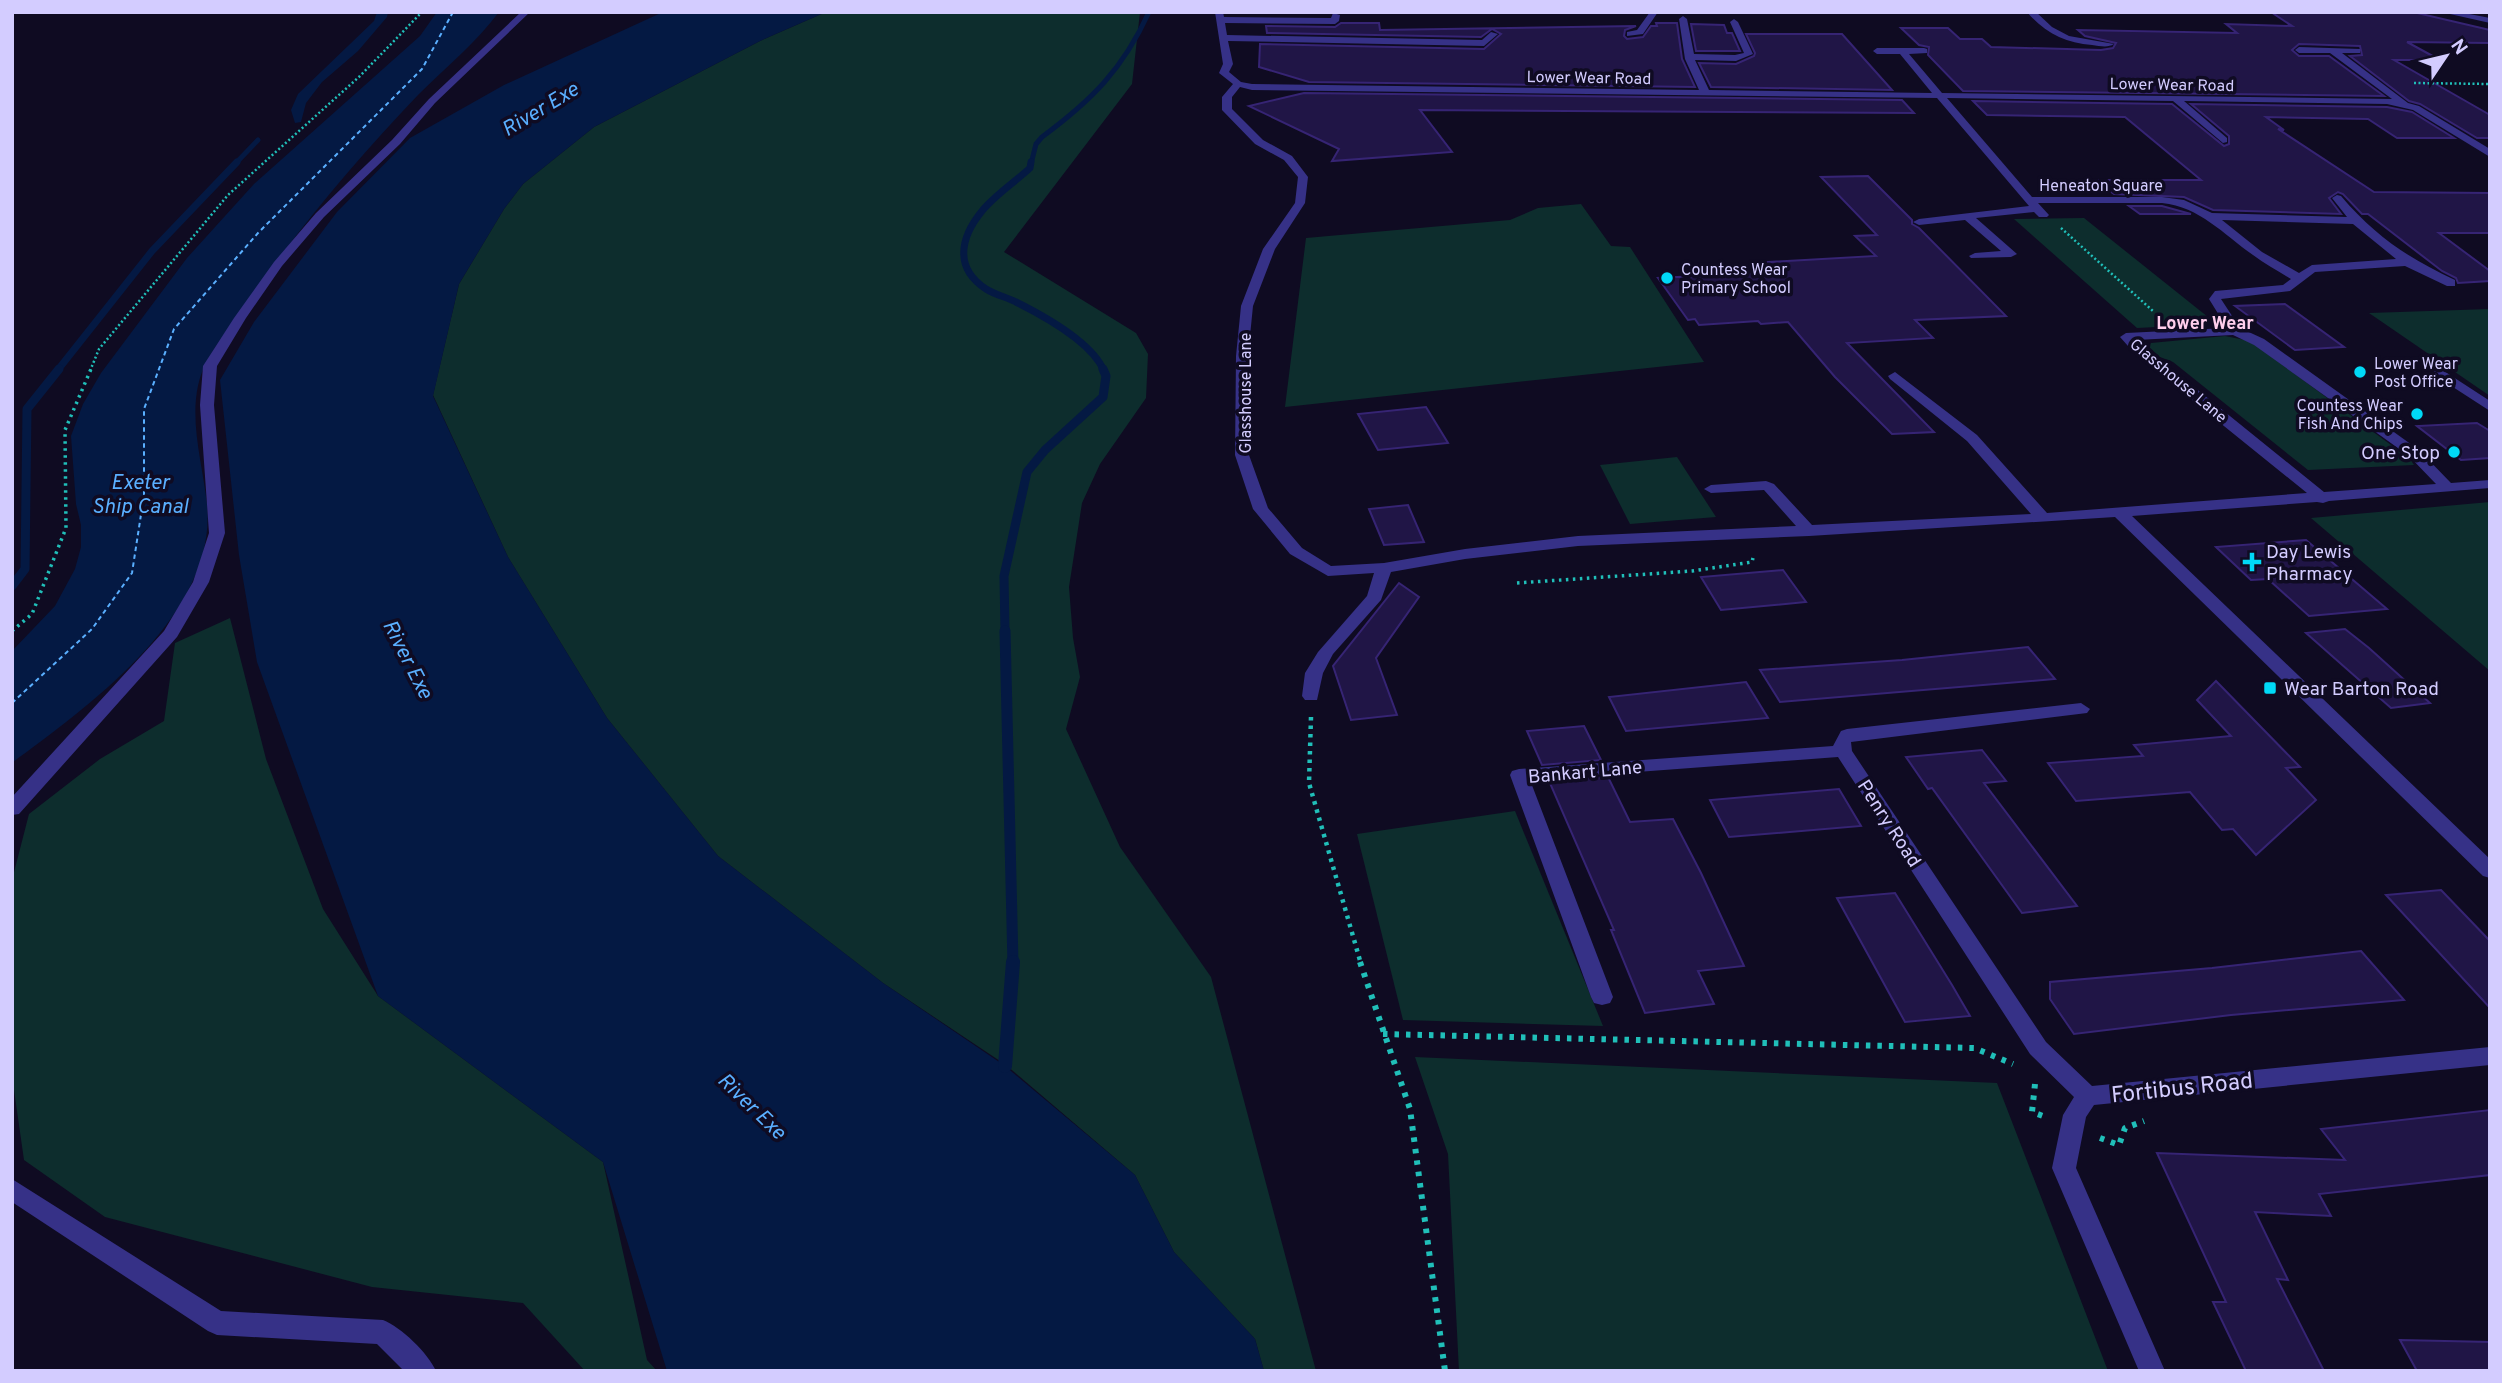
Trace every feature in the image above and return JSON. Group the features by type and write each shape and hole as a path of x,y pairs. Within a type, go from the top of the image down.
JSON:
{"street":[{"path":"12,809 171,633 201,582 217,533 207,405 210,366 240,318 278,264 320,215 396,142 432,101 526,12"},
{"path":"1630,34 1640,32 1654,12"},
{"path":"2031,12 2049,32 2064,39 2110,44"},
{"path":"2445,12 2490,21"},
{"path":"2477,12 2490,15"},
{"path":"1238,84 1224,73 1227,64 1220,16 1335,21 1336,15"},
{"path":"1683,19 1690,57 1706,94"},
{"path":"1690,57 1736,58 1749,54 1734,22"},
{"path":"1222,38 1484,45 1494,34"},
{"path":"2299,50 2357,51"},
{"path":"1877,51 1924,51"},
{"path":"1902,51 2036,208"},
{"name":"Lower Wear Road","path":"2333,51 2404,104"},
{"name":"Lower Wear Road","path":"1238,84 1273,88 2387,101 2416,108 2490,154"},
{"name":"Glasshouse Lane","path":"1238,84 1227,97 1227,110 1259,142 1288,158 1303,177 1300,203 1269,249 1247,306 1242,356 1242,455 1261,509 1296,551 1328,571 1384,568 1465,554 1578,541 2043,518 2323,499 2490,484"},
{"path":"2177,100 2223,139"},
{"path":"2337,198 2356,221 2407,262 2451,283"},
{"name":"Heneaton Square","path":"1919,222 2036,208 2162,200 2180,202 2210,216 2259,254 2298,278"},
{"name":"Heneaton Square","path":"2210,216 2356,221"},
{"path":"1968,217 2011,254 1975,256"},
{"path":"2407,262 2312,269 2286,288 2220,294 2215,299 2235,331 2259,342 2414,453 2446,486"},
{"name":"Glasshouse Lane","path":"2235,331 2126,337 2323,499"},
{"path":"2427,364 2490,407"},
{"path":"1895,376 1972,438 2043,518"},
{"path":"1712,489 1761,484 1769,487 1809,531"},
{"path":"2120,513 2490,871"},
{"path":"1311,696 1314,673 1326,652 1375,597 1384,568"},
{"path":"1843,751 1842,742 1847,735 2081,709"},
{"name":"Bankart Lane","path":"1602,997 1519,775 1843,751"},
{"name":"Penry Road","path":"1843,751 2038,1048 2087,1096"},
{"name":"Fortibus Road","path":"2152,1371 2064,1168 2075,1115 2087,1096 2490,1056"},
{"path":"12,1189 217,1323 383,1332 423,1371"}],"path":[{"path":"12,631 32,614 66,528 65,430 99,349 228,195 360,76 422,12"},
{"path":"2377,82 2490,84"},
{"path":"2036,208 2080,241 2127,292 2185,334"},
{"path":"1517,583 1692,571 1752,562 1754,556"},
{"path":"1311,696 1308,783 1367,990 1410,1109 1445,1371"},
{"path":"1383,1034 1974,1048 2019,1066"},
{"path":"2027,1075 2035,1084 2032,1112 2119,1145 2125,1128 2145,1120 2159,1119"}],"green space":[{"path":"826,12 1140,12 1132,84 1004,252 1136,333 1148,354 1146,398 1100,464 1082,503 1069,587 1073,638 1080,677 1066,729 1120,847 1211,977 1316,1371 1264,1371 1255,1339 1174,1252 1135,1175 1006,1065 883,983 718,856 607,718 508,557 433,395 459,284 504,209 523,184 594,127 760,41"},
{"path":"1581,204 1611,246 1630,247 1704,362 1285,407 1306,238 1510,220 1538,208"},
{"path":"2084,218 2213,321 2196,325 2137,328 2014,219"},
{"path":"2490,309 2490,396 2369,313"},
{"path":"2225,336 2250,341 2410,459 2414,465 2308,470 2173,362 2160,357 2149,347 2151,343"},
{"path":"1677,457 1716,517 1630,524 1600,465"},
{"path":"2490,502 2490,671 2311,518"},
{"path":"230,618 266,759 323,909 378,996 603,1162 647,1360 657,1371 585,1371 523,1303 372,1287 105,1217 24,1160 12,1076 12,880 29,814 100,759 164,721 175,643"},
{"path":"1515,811 1603,1026 1403,1020 1357,834"},
{"path":"1415,1057 1997,1083 2108,1371 1459,1371 1448,1154"}],"water":[{"path":"377,12 388,12 387,17 358,51 322,82 306,103 301,122 295,123 291,110 298,94 374,21"},
{"name":"Exeter Ship Canal","path":"437,12 499,12 470,45 418,95 328,196 286,249 208,359 201,376 195,412 207,504 205,544 192,583 171,619 143,653 111,685 12,763 12,651 55,606 75,569 81,547 71,436 83,404 101,373 187,258 254,184 420,36"},
{"name":"River Exe","path":"663,12 826,12 760,41 594,127 523,184 504,209 459,284 433,396 508,557 607,718 718,856 883,983 1005,1066 1135,1175 1174,1252 1255,1339 1264,1371 667,1371 603,1162 378,996 257,662 239,555 220,380 254,322 337,212 410,138 504,85"}],"building":[{"path":"2271,12 2413,12 2490,30 2489,43 2407,42 2440,60 2394,60 2490,115 2490,138 2477,138 2420,104 2409,101 2350,56 2362,55 2360,46 2299,44 2292,50 2299,56 2329,56 2384,96 1963,91 1928,55 1929,47 1919,45 1901,28 1948,28 1960,39 1982,39 1991,47 2101,50 2113,48 2116,43 2085,36 2078,30 2237,33 2226,24 2292,26"},
{"path":"1341,23 1379,23 1380,30 1636,26 1625,30 1624,36 1627,39 1643,37 1651,26 1657,26 1656,23 1677,23 1682,59 1695,87 1309,82 1259,67 1260,44 1484,49 1501,34 1492,29 1481,37 1267,33 1266,26 1335,27"},
{"path":"1691,24 1724,25 1727,33 1732,33 1740,51 1696,51"},
{"path":"1746,34 1842,34 1892,90 1711,87 1699,63 1736,64 1754,56"},
{"path":"1304,93 1902,100 1914,113 1420,110 1452,152 1332,161 1339,149 1249,106"},
{"path":"1973,101 2172,104 2224,146 2229,144 2229,136 2191,104 2387,107 2412,112 2454,138 2397,138 2368,119 2266,117 2284,130 2278,129 2374,192 2490,193 2490,233 2439,233 2490,271 2490,281 2458,283 2456,278 2442,271 2368,214 2362,214 2338,192 2329,198 2341,214 2213,210 2184,197 2114,194 2095,180 2201,180 2125,117 1987,115"},
{"path":"1868,176 1912,220 1912,224 2006,316 1915,320 1933,338 1847,343 1934,432 1892,434 1835,377 1788,322 1699,325 1695,319 1688,320 1658,278 1761,273 1751,263 1876,256 1855,236 1877,235 1821,177"},
{"path":"2129,206 2162,206 2191,214 2140,214"},
{"path":"2285,304 2344,347 2295,350 2235,306"},
{"path":"1426,407 1448,443 1378,450 1358,414"},
{"path":"2477,423 2490,431 2490,458 2461,460 2417,426"},
{"path":"1408,505 1424,542 1384,545 1369,509"},
{"path":"2306,540 2387,609 2309,616 2268,579 2251,580 2216,547"},
{"path":"1783,570 1806,602 1721,610 1701,577"},
{"path":"1399,583 1419,597 1376,658 1397,715 1351,720 1333,666"},
{"path":"2345,629 2430,703 2391,708 2306,633"},
{"path":"2028,647 2055,679 1780,702 1760,670 1902,660"},
{"path":"2216,681 2300,767 2286,768 2316,800 2256,855 2233,829 2222,830 2190,792 2076,801 2048,763 2143,756 2134,745 2231,736 2197,700"},
{"path":"1746,682 1768,718 1626,731 1609,697"},
{"path":"1584,726 1601,760 1542,765 1527,731"},
{"path":"1982,750 2006,781 1984,783 2077,906 2022,913 1932,788 1928,789 1906,757"},
{"path":"1608,777 1630,822 1673,819 1701,873 1744,966 1698,971 1714,1004 1645,1013 1611,930 1614,930 1549,781"},
{"path":"1839,789 1861,826 1729,837 1710,800"},
{"path":"2441,890 2490,941 2490,1008 2386,895"},
{"path":"1895,893 1970,1016 1905,1022 1837,898"},
{"path":"2361,951 2404,1000 2231,1015 2074,1034 2050,999 2050,982 2212,968"},
{"path":"2490,1110 2490,1175 2319,1194 2331,1216 2255,1212 2288,1280 2277,1279 2324,1371 2246,1371 2213,1302 2226,1302 2157,1153 2345,1160 2321,1129"},
{"path":"2400,1340 2490,1342 2490,1371 2417,1371"}],"waterway":[{"path":"1031,164 1036,144 1042,137 1076,110 1117,67 1149,12"},
{"path":"235,164 258,140"},
{"path":"57,371 152,251 237,162"},
{"path":"1031,162 1030,168 993,200 975,221 965,242 965,262 969,272 986,289 1012,300 1066,331 1089,350 1103,370"},
{"path":"12,586 25,569 27,409 59,369"},
{"path":"1005,632 1004,576 1027,472 1045,450 1103,397 1106,376 1103,370"},
{"path":"1005,631 1013,962"},
{"path":"1005,1066 1013,962"}],"ferry route":[{"path":"12,703 92,629 132,573 144,495 144,409 174,329 258,233 422,69 453,12"}],"place":[{"name":"Countess Wear Primary School","path":"1667,278"},
{"name":"Lower Wear Post Office","path":"2360,372"},
{"name":"Countess Wear Fish And Chips","path":"2417,414"},
{"name":"One Stop","path":"2454,452"},
{"name":"Day Lewis Pharmacy","path":"2252,562"},
{"name":"Wear Barton Road","path":"2270,688"}],"district":[{"name":"Lower Wear","path":"2205,323"}]}
